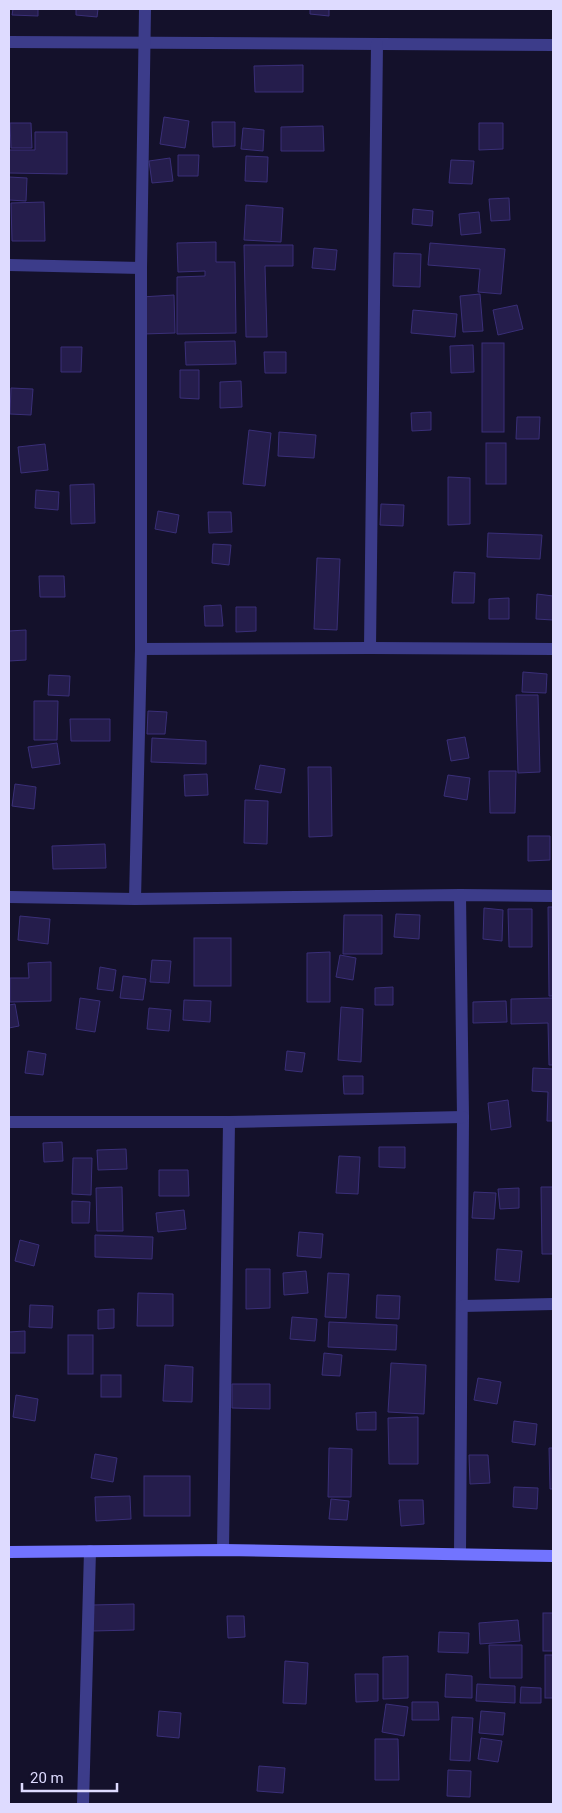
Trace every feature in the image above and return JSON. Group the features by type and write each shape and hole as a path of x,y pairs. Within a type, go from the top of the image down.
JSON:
{"street":[{"path":"135,899 141,649 141,268 145,9"},
{"path":"9,42 553,45"},
{"path":"370,648 377,44"},
{"path":"9,265 141,268"},
{"path":"141,649 553,649"},
{"path":"460,895 463,1117 460,1554"},
{"path":"9,896 135,899 460,895 553,896"},
{"path":"9,1122 229,1122 463,1117"},
{"path":"223,1550 229,1122"},
{"path":"462,1306 553,1304"},
{"path":"9,1552 223,1550 553,1556"},
{"path":"83,1804 90,1551"}],"building":[{"path":"13,9 38,9 38,16 12,15"},
{"path":"76,9 98,9 97,17 76,15"},
{"path":"310,9 329,9 329,16 310,14"},
{"path":"303,65 303,92 255,92 254,66"},
{"path":"164,117 189,121 185,148 160,144"},
{"path":"212,122 235,122 235,146 213,147"},
{"path":"10,123 31,123 32,148 11,148"},
{"path":"479,123 503,123 503,149 479,150"},
{"path":"323,126 324,151 281,151 281,127"},
{"path":"243,128 264,130 263,151 241,149"},
{"path":"35,132 67,132 67,174 9,173 9,150 35,150"},
{"path":"178,155 199,155 198,176 178,176"},
{"path":"246,156 268,157 267,182 245,181"},
{"path":"170,158 173,181 152,183 149,161"},
{"path":"451,160 474,161 472,184 449,183"},
{"path":"9,177 27,178 26,201 9,200"},
{"path":"509,198 510,220 491,221 489,199"},
{"path":"44,202 45,241 12,241 11,203"},
{"path":"246,205 283,208 281,242 244,240"},
{"path":"413,209 433,211 432,226 412,224"},
{"path":"479,212 481,233 461,235 459,214"},
{"path":"216,242 216,262 235,262 236,333 177,334 177,277 205,276 205,271 178,272 177,243"},
{"path":"430,243 505,249 501,294 478,292 480,269 428,265"},
{"path":"244,245 293,245 293,266 265,266 267,337 246,337"},
{"path":"314,248 337,250 335,270 312,268"},
{"path":"394,253 421,254 420,287 393,286"},
{"path":"480,294 483,331 463,332 460,296"},
{"path":"174,295 175,333 143,334 141,297"},
{"path":"517,305 523,329 498,335 493,310"},
{"path":"413,310 457,314 455,337 411,333"},
{"path":"235,341 236,364 186,365 185,342"},
{"path":"482,343 504,343 504,432 482,432"},
{"path":"473,345 474,372 451,373 450,346"},
{"path":"61,347 82,347 81,372 61,372"},
{"path":"264,352 286,352 286,373 265,373"},
{"path":"180,370 199,370 199,399 180,398"},
{"path":"241,381 242,407 220,408 220,382"},
{"path":"11,388 33,389 31,415 10,414"},
{"path":"431,412 431,430 412,431 411,413"},
{"path":"517,417 540,417 539,439 516,439"},
{"path":"249,430 271,433 265,486 243,484"},
{"path":"279,432 316,435 314,458 278,456"},
{"path":"486,443 506,443 506,484 486,484"},
{"path":"45,444 48,470 21,473 18,447"},
{"path":"448,477 470,478 470,524 448,525"},
{"path":"94,484 95,523 71,524 70,485"},
{"path":"36,490 59,492 58,510 35,508"},
{"path":"381,504 404,505 403,526 380,525"},
{"path":"158,511 179,515 176,533 155,529"},
{"path":"208,512 231,512 232,532 209,533"},
{"path":"488,533 542,535 540,559 487,557"},
{"path":"213,544 231,545 229,565 212,563"},
{"path":"317,558 340,559 337,630 314,629"},
{"path":"454,572 475,573 474,603 452,603"},
{"path":"39,576 64,576 65,597 40,597"},
{"path":"537,594 553,596 553,620 536,619"},
{"path":"509,598 509,619 489,619 489,599"},
{"path":"221,605 223,626 205,626 204,606"},
{"path":"236,607 256,607 256,631 236,632"},
{"path":"26,630 26,660 9,661 9,631"},
{"path":"523,672 547,674 546,693 522,692"},
{"path":"49,675 70,676 69,696 48,695"},
{"path":"516,695 538,695 540,772 518,773"},
{"path":"34,701 58,701 57,740 34,740"},
{"path":"148,711 167,712 165,734 147,734"},
{"path":"70,719 110,719 110,741 71,741"},
{"path":"465,737 469,758 451,761 447,740"},
{"path":"152,738 206,741 206,764 151,762"},
{"path":"57,743 60,764 32,768 28,747"},
{"path":"260,765 285,769 281,793 255,789"},
{"path":"308,767 331,767 332,836 309,837"},
{"path":"489,771 516,771 515,813 490,813"},
{"path":"207,774 208,795 185,796 184,775"},
{"path":"448,775 470,778 467,800 444,796"},
{"path":"15,784 36,787 34,809 12,806"},
{"path":"245,800 268,801 267,844 244,843"},
{"path":"528,836 550,836 550,860 528,861"},
{"path":"105,844 106,868 53,869 52,846"},
{"path":"548,907 553,907 553,996 549,996"},
{"path":"484,908 503,910 502,941 483,939"},
{"path":"508,909 532,909 532,947 509,947"},
{"path":"396,914 420,915 419,939 394,937"},
{"path":"344,915 382,915 382,954 343,954"},
{"path":"20,916 50,919 48,944 18,940"},
{"path":"194,938 231,938 231,986 194,986"},
{"path":"330,952 330,1002 307,1002 307,953"},
{"path":"340,955 356,958 353,980 336,977"},
{"path":"152,960 171,961 169,983 150,982"},
{"path":"51,962 51,1001 10,1002 10,978 29,978 28,963"},
{"path":"100,967 116,970 113,991 97,989"},
{"path":"123,976 146,979 143,1000 120,998"},
{"path":"393,987 393,1005 375,1005 375,988"},
{"path":"80,998 100,1001 95,1032 76,1029"},
{"path":"553,998 553,1065 549,1065 548,1023 511,1024 511,999"},
{"path":"184,1000 211,1001 210,1022 183,1020"},
{"path":"506,1001 507,1022 473,1023 473,1002"},
{"path":"15,1004 19,1026 9,1028 9,1005"},
{"path":"341,1007 363,1009 361,1062 338,1060"},
{"path":"149,1008 171,1010 169,1031 147,1029"},
{"path":"28,1051 46,1054 43,1075 25,1073"},
{"path":"287,1051 305,1053 302,1072 285,1070"},
{"path":"533,1068 553,1069 553,1121 547,1121 548,1092 532,1091"},
{"path":"343,1076 363,1076 363,1094 344,1094"},
{"path":"508,1100 511,1127 491,1130 488,1103"},
{"path":"62,1142 63,1161 44,1162 43,1143"},
{"path":"379,1147 405,1147 405,1168 379,1167"},
{"path":"126,1149 127,1169 98,1170 97,1150"},
{"path":"339,1156 360,1157 358,1194 336,1193"},
{"path":"73,1158 92,1158 91,1195 72,1194"},
{"path":"159,1170 188,1170 189,1196 159,1196"},
{"path":"122,1187 123,1231 97,1231 96,1188"},
{"path":"541,1187 553,1187 553,1254 542,1254"},
{"path":"519,1188 519,1208 500,1209 498,1189"},
{"path":"474,1192 496,1193 494,1219 472,1218"},
{"path":"72,1201 90,1202 89,1223 72,1223"},
{"path":"184,1210 186,1229 158,1232 156,1213"},
{"path":"299,1232 323,1234 321,1258 297,1256"},
{"path":"95,1235 153,1237 152,1259 95,1257"},
{"path":"20,1240 39,1245 34,1266 15,1261"},
{"path":"497,1249 522,1251 519,1282 495,1280"},
{"path":"246,1269 270,1269 270,1308 246,1309"},
{"path":"306,1271 308,1293 284,1295 283,1273"},
{"path":"328,1273 349,1274 346,1318 325,1317"},
{"path":"138,1293 173,1294 173,1326 137,1326"},
{"path":"377,1295 400,1296 399,1319 376,1318"},
{"path":"30,1305 53,1306 52,1328 29,1327"},
{"path":"114,1309 114,1328 98,1329 98,1310"},
{"path":"292,1317 317,1319 315,1341 290,1339"},
{"path":"329,1322 397,1325 396,1350 328,1347"},
{"path":"25,1331 25,1353 9,1353 9,1332"},
{"path":"68,1335 93,1335 93,1374 68,1374"},
{"path":"324,1353 342,1355 340,1376 322,1375"},
{"path":"391,1363 426,1365 424,1414 388,1412"},
{"path":"165,1365 193,1367 192,1402 163,1401"},
{"path":"101,1375 121,1375 121,1397 101,1397"},
{"path":"478,1378 501,1382 497,1404 474,1400"},
{"path":"232,1384 270,1384 270,1409 232,1408"},
{"path":"16,1395 38,1399 35,1421 13,1417"},
{"path":"376,1412 376,1430 357,1430 356,1413"},
{"path":"418,1417 418,1464 389,1464 388,1418"},
{"path":"514,1421 537,1424 535,1445 512,1442"},
{"path":"329,1448 352,1449 351,1497 328,1497"},
{"path":"549,1448 553,1448 553,1489 550,1489"},
{"path":"95,1454 117,1458 113,1482 91,1478"},
{"path":"469,1455 488,1455 490,1483 470,1484"},
{"path":"144,1476 190,1476 190,1516 144,1516"},
{"path":"514,1487 538,1488 537,1509 513,1507"},
{"path":"130,1496 131,1519 96,1521 95,1497"},
{"path":"331,1499 349,1501 347,1520 329,1519"},
{"path":"399,1500 423,1500 424,1524 401,1526"},
{"path":"134,1604 134,1630 93,1631 92,1605"},
{"path":"543,1613 553,1613 553,1651 543,1651"},
{"path":"227,1616 244,1616 245,1637 228,1638"},
{"path":"518,1620 520,1641 480,1644 479,1623"},
{"path":"439,1632 469,1633 468,1653 438,1652"},
{"path":"489,1645 522,1645 522,1678 490,1678"},
{"path":"545,1655 553,1655 553,1698 545,1698"},
{"path":"408,1656 408,1698 383,1699 383,1657"},
{"path":"285,1661 308,1663 306,1704 283,1703"},
{"path":"355,1674 378,1674 378,1701 356,1702"},
{"path":"446,1674 472,1676 472,1698 445,1697"},
{"path":"477,1684 515,1686 515,1703 476,1701"},
{"path":"521,1687 541,1688 541,1703 520,1703"},
{"path":"412,1702 438,1702 439,1720 412,1720"},
{"path":"386,1704 408,1707 404,1736 382,1732"},
{"path":"159,1711 181,1713 179,1738 157,1736"},
{"path":"481,1711 505,1713 503,1735 479,1733"},
{"path":"452,1717 473,1718 470,1761 450,1760"},
{"path":"481,1738 502,1741 498,1762 478,1759"},
{"path":"375,1739 398,1739 399,1780 375,1780"},
{"path":"259,1766 285,1768 283,1793 257,1791"},
{"path":"448,1770 471,1771 470,1797 447,1796"}]}
